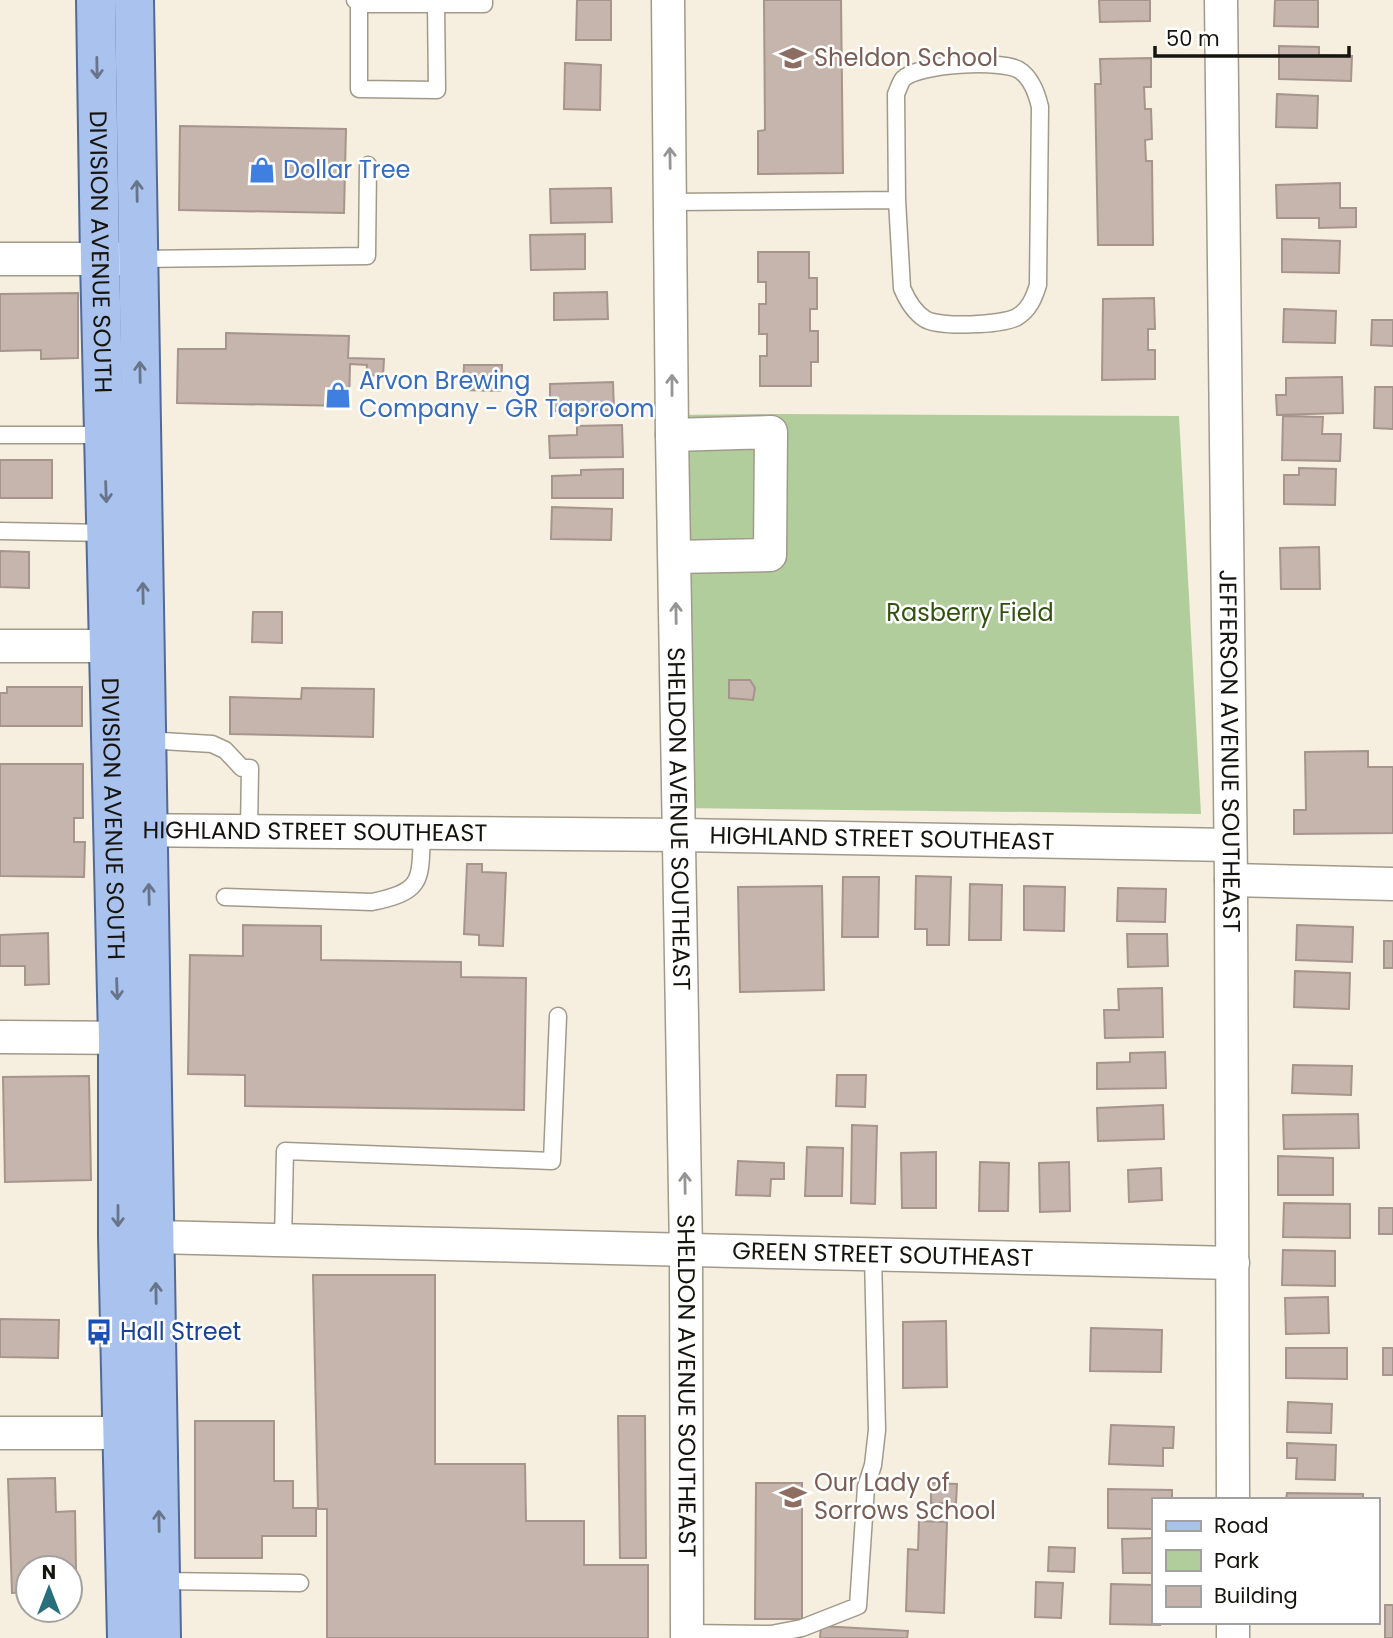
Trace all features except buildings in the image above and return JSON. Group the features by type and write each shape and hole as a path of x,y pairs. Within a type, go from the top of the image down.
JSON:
{"main road":[{"name":"DIVISION AVENUE SOUTH","path":"96,0 107,533 146,740 130,830"},
{"name":"DIVISION AVENUE SOUTH","path":"127,1638 155,1237 135,1038 130,830 127,646 138,259 134,0"},
{"name":"DIVISION AVENUE SOUTH","path":"135,1038 118,1236 160,1581 161,1638"}],"street":[{"name":"SHELDON AVENUE SOUTHEAST","path":"668,0 672,435 681,835 686,1252 687,1635"},
{"name":"JEFFERSON AVENUE SOUTHEAST","path":"1222,0 1231,880 1233,1498"},
{"path":"0,258 138,259"},
{"path":"672,435 771,432 770,555 674,557"},
{"path":"0,646 127,646"},
{"name":"HIGHLAND STREET SOUTHEAST","path":"130,830 681,835 1230,845"},
{"path":"1231,880 1393,884"},
{"path":"0,1037 135,1038"},
{"name":"GREEN STREET SOUTHEAST","path":"155,1237 686,1252 1233,1263"},
{"path":"0,1433 141,1434"}],"lane":[{"path":"436,4 437,90 359,89 357,2 484,4 484,0"},
{"path":"1000,65 1018,69 1029,80 1037,93 1040,107 1038,285 1028,308 1018,317 1006,322 939,324 926,320 908,301 902,288 897,200 897,94 902,80 916,71 932,66 1000,65"},
{"path":"138,259 367,256 368,165"},
{"path":"671,202 897,200"},
{"path":"0,435 104,435"},
{"path":"0,531 107,533"},
{"path":"146,740 212,744 225,750 242,768 250,768 249,831"},
{"path":"225,897 372,902 396,897 413,887 421,871 422,832"},
{"path":"283,1240 285,1151 552,1161 558,1016"},
{"path":"687,1635 771,1636 802,1628 858,1606 866,1487 873,1465 877,1430 873,1255"},
{"path":"160,1581 300,1583"}],"green space":[{"name":"Rasberry Field","path":"672,415 1179,416 1201,814 680,808"}],"place":[{"name":"Sheldon School","path":"793,58"},
{"name":"Dollar Tree","path":"262,170"},
{"name":"Arvon Brewing Company - GR Taproom","path":"338,395"},
{"name":"Hall Street","path":"99,1332"},
{"name":"Our Lady of Sorrows School","path":"793,1497"}]}
